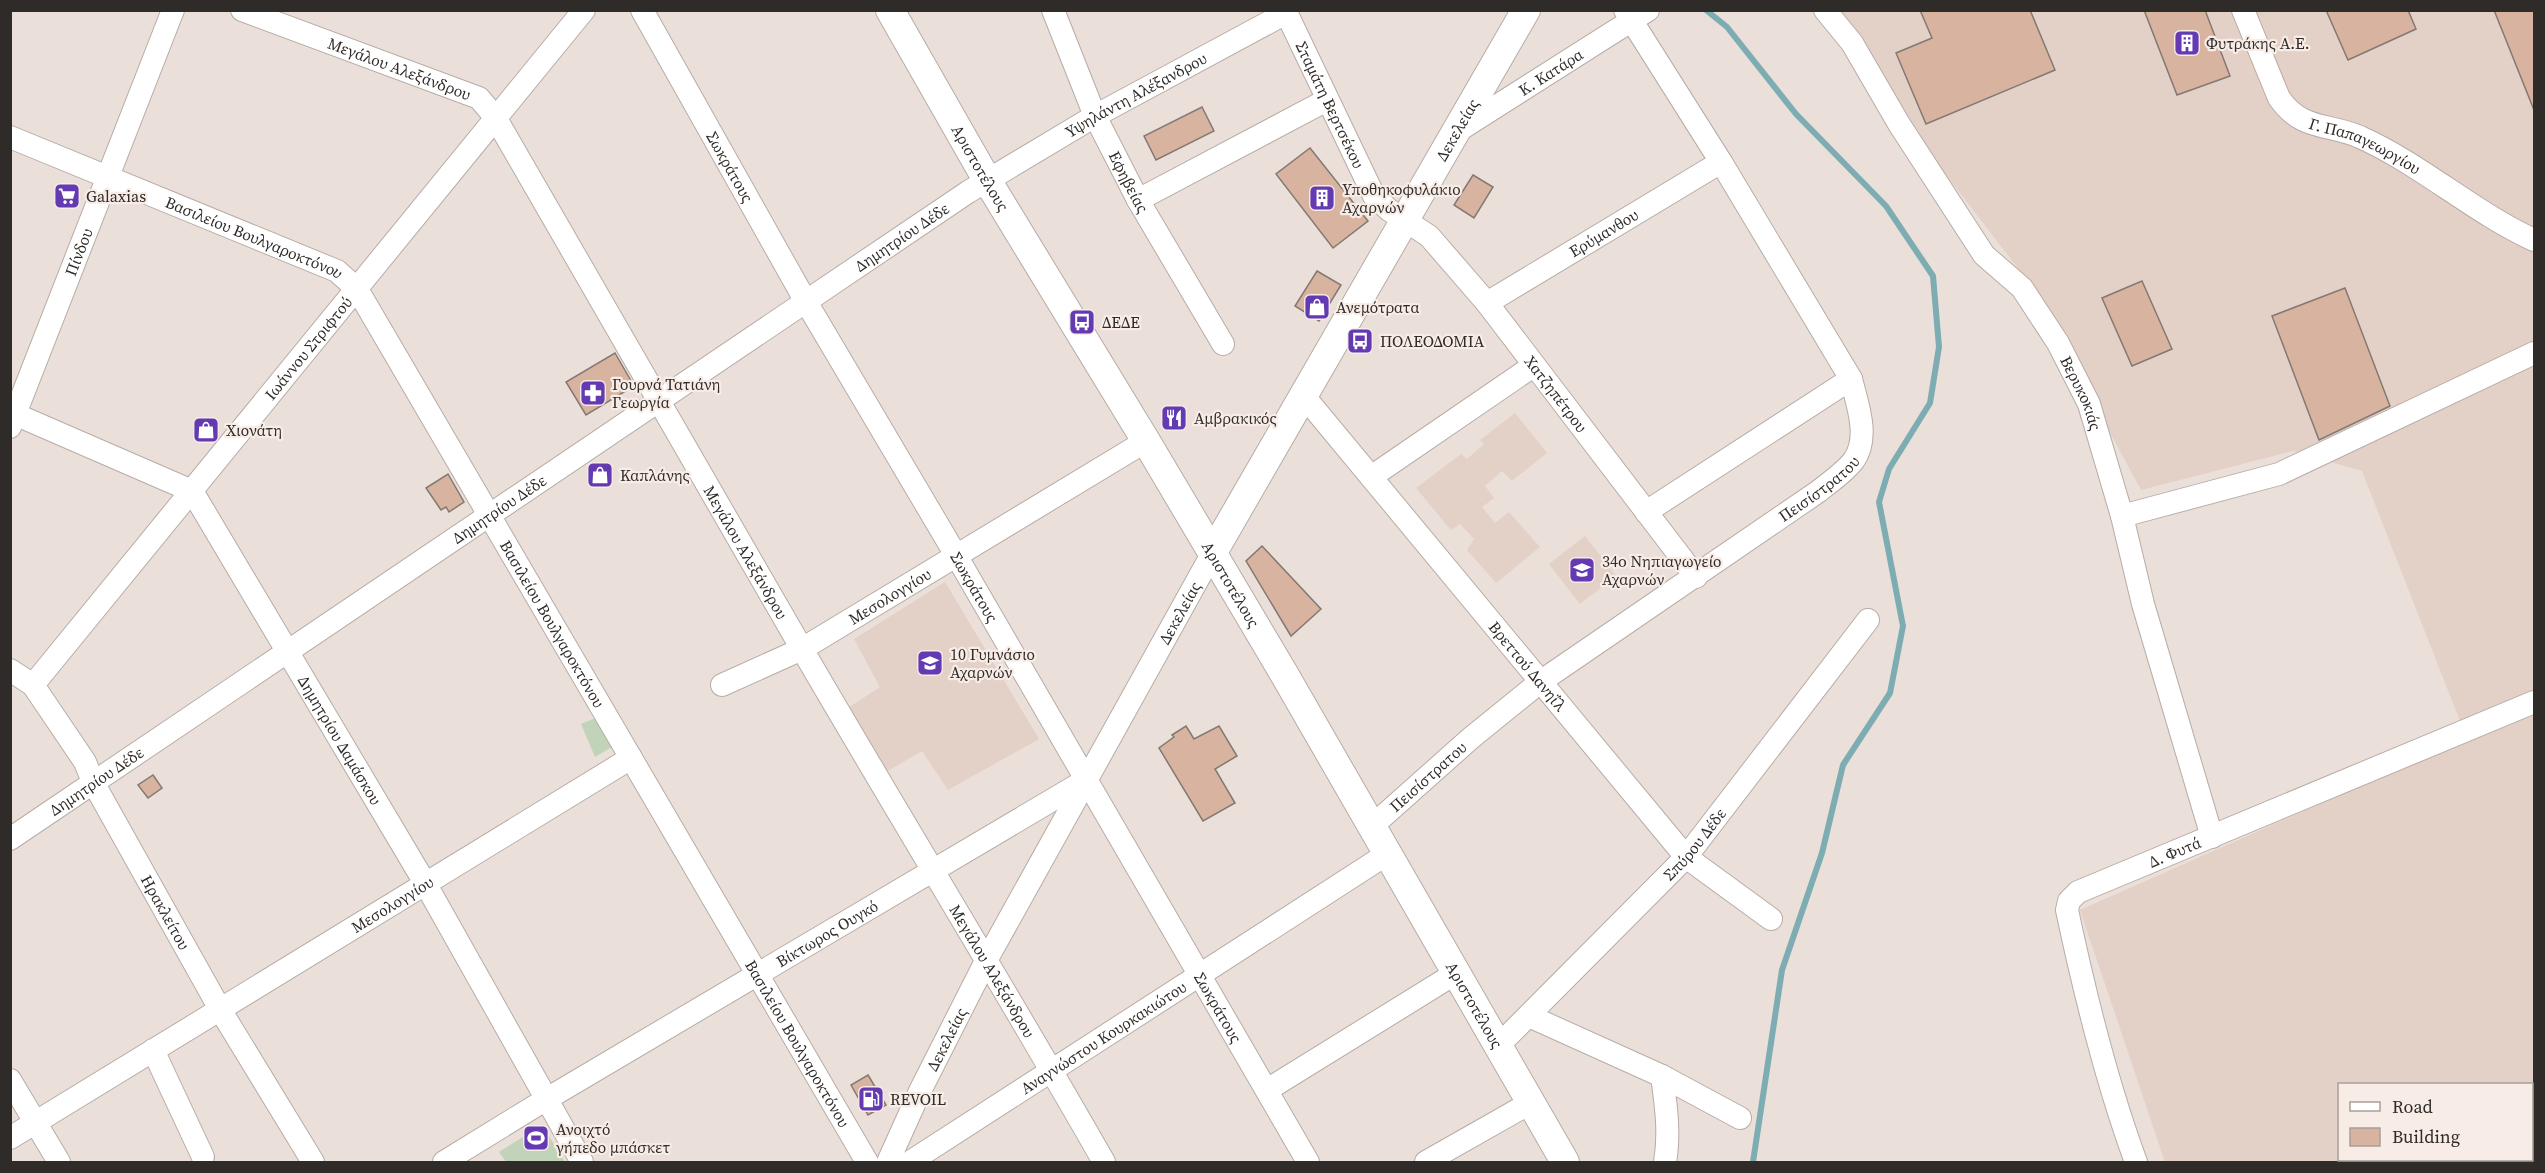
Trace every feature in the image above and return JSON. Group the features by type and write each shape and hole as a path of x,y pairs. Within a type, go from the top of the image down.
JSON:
{"main road":[{"name":"Αριστοτέλους","path":"890,10 987,180 1146,441 1388,854 1565,1162"},
{"name":"Δεκελείας","path":"1212,554 1526,10"}],"street":[{"name":"Πίνδου","path":"12,418 173,10"},
{"name":"Μεγάλου Αλεξάνδρου","path":"242,10 479,98 495,117 661,400 802,648 987,959 1104,1162"},
{"name":"Ιωάννου Στριφτού","path":"33,685 584,10"},
{"name":"Σωκράτους","path":"642,10 805,300 957,556 1308,1162"},
{"name":"Εφηβείας","path":"1053,10 1095,116 1138,200 1223,344"},
{"name":"Βερυκοκιάς","path":"1825,10 1852,44 1899,124 1984,255 2022,288 2058,343 2089,404 2122,516 2143,604 2212,837"},
{"name":"Γ. Παπαγεωργίου","path":"2243,10 2279,98 2288,110 2303,121 2359,137 2421,172 2505,226 2535,240"},
{"name":"Υψηλάντη Αλέξανδρου","path":"987,180 1095,116 1286,12"},
{"name":"Σταμάτη Βερτσέκου","path":"1286,12 1326,100 1374,196 1389,210 1405,220"},
{"name":"Κ. Κατάρα","path":"1454,133 1635,14"},
{"name":"Πεισίστρατου","path":"1371,826 1471,738 1540,682 1819,491 1854,460 1862,441 1860,413 1851,379 1635,14"},
{"path":"1138,200 1326,100"},
{"name":"Βασιλείου Βουλγαροκτόνου","path":"10,137 337,271 357,289 867,1162"},
{"name":"Ερύμανθου","path":"1487,303 1721,162"},
{"name":"Δημητρίου Δέδε","path":"10,839 661,400 805,300 987,180"},
{"name":"Χατζηπέτρου","path":"1405,220 1429,236 1487,303 1696,577"},
{"path":"2122,516 2279,474 2535,353"},
{"path":"1371,477 1533,366"},
{"path":"1646,512 1851,379"},
{"name":"Βρεττού Δανηΐλ","path":"1303,395 1686,857 1770,919"},
{"path":"12,418 192,491"},
{"name":"Μεσολογγίου","path":"722,685 802,648 1146,441"},
{"name":"Δημητρίου Δαμάσκου","path":"192,491 425,883 545,1100 582,1162"},
{"name":"Δεκελείας","path":"888,1162 920,1091 987,959 1212,554"},
{"name":"Σπύρου Δέδε","path":"1498,1046 1686,857 1868,620"},
{"name":"Ηρακλείτου","path":"10,670 33,685 85,762 94,784 221,1011 313,1162"},
{"name":"Δ. Φυτά","path":"2136,1162 2098,1037 2067,910 2069,901 2078,892 2535,702"},
{"name":"Μεσολογγίου","path":"10,1138 221,1011 425,883 631,758"},
{"name":"Βίκτωρος Ουγκό","path":"444,1162 1086,780"},
{"path":"1035,811 1057,833"},
{"name":"Αναγνώστου Κουρκακιώτου","path":"910,1162 1388,854"},
{"path":"1268,1090 1456,973"},
{"path":"1529,1016 1662,1076 1740,1118"},
{"path":"153,1050 203,1157"},
{"path":"1662,1076 1667,1116 1668,1149 1665,1162"},
{"path":"10,1080 59,1162"},
{"path":"1426,1162 1530,1102"}],"shaded area":[{"path":"1820,11 2534,11 2534,1084 2338,1083 2338,1161 2418,1161 2165,1162 2080,910 2467,739 2362,471 2293,451 2141,490 2030,284"},
{"path":"1515,413 1547,453 1512,481 1502,471 1485,486 1494,498 1482,507 1495,523 1509,512 1540,547 1496,583 1467,550 1474,539 1460,524 1451,530 1416,488 1461,454 1467,459 1484,444 1480,440"},
{"name":"34o Νηπιαγωγείο Αχαρνών","path":"1585,536 1616,576 1580,604 1549,564"},
{"name":"10 Γυμνάσιο Αχαρνών","path":"945,582 1039,739 948,790 922,751 884,773 848,708 880,687 854,639"}],"green space":[{"path":"598,717 615,745 595,757 581,724"},
{"name":"Ανοιχτό γήπεδο μπάσκετ","path":"542,1125 565,1162 506,1162 499,1152"}],"building":[{"path":"1920,10 2030,10 2055,70 1926,124 1896,53 1932,38"},
{"name":"Φυτράκης Α.Ε.","path":"2144,10 2205,10 2230,76 2177,95"},
{"path":"2326,10 2408,10 2416,29 2348,60"},
{"path":"2494,10 2535,10 2535,110 2534,110"},
{"path":"1202,107 1214,131 1156,160 1144,136"},
{"name":"Υποθηκοφυλάκιο Αχαρνών","path":"1310,148 1368,221 1333,248 1276,174"},
{"path":"1473,175 1493,187 1474,218 1454,205"},
{"path":"1317,271 1341,285 1319,321 1295,306"},
{"path":"2142,281 2172,349 2132,366 2102,298"},
{"path":"2345,288 2390,406 2319,440 2272,316"},
{"path":"615,353 634,386 586,415 566,382"},
{"path":"448,474 464,502 449,512 446,507 441,510 426,488"},
{"path":"1262,546 1321,609 1291,636 1246,561"},
{"path":"1186,726 1194,739 1219,726 1237,756 1215,769 1235,803 1203,821 1159,748 1174,737 1172,735"},
{"path":"153,775 162,788 148,798 138,785"},
{"path":"868,1075 886,1105 868,1115 851,1085"}],"waterway":[{"path":"1706,10 1727,27 1796,114 1886,206 1933,276 1939,347 1930,403 1889,469 1879,502 1903,626 1890,693 1843,765 1822,853 1782,970 1753,1162"}],"place":[{"name":"Φυτράκης Α.Ε.","path":"2187,43"},
{"name":"Galaxias","path":"67,196"},
{"name":"Υποθηκοφυλάκιο Αχαρνών","path":"1322,198"},
{"name":"Ανεμότρατα","path":"1317,307"},
{"name":"ΔΕΔΕ","path":"1082,322"},
{"name":"ΠΟΛΕΟΔΟΜΙΑ","path":"1360,341"},
{"name":"Γουρνά Τατιάνη Γεωργία","path":"593,393"},
{"name":"Αμβρακικός","path":"1174,418"},
{"name":"Χιονάτη","path":"206,430"},
{"name":"Καπλάνης","path":"600,475"},
{"name":"34o Νηπιαγωγείο Αχαρνών","path":"1582,570"},
{"name":"10 Γυμνάσιο Αχαρνών","path":"930,663"},
{"name":"REVOIL","path":"871,1099"},
{"name":"Ανοιχτό γήπεδο μπάσκετ","path":"536,1138"}]}
